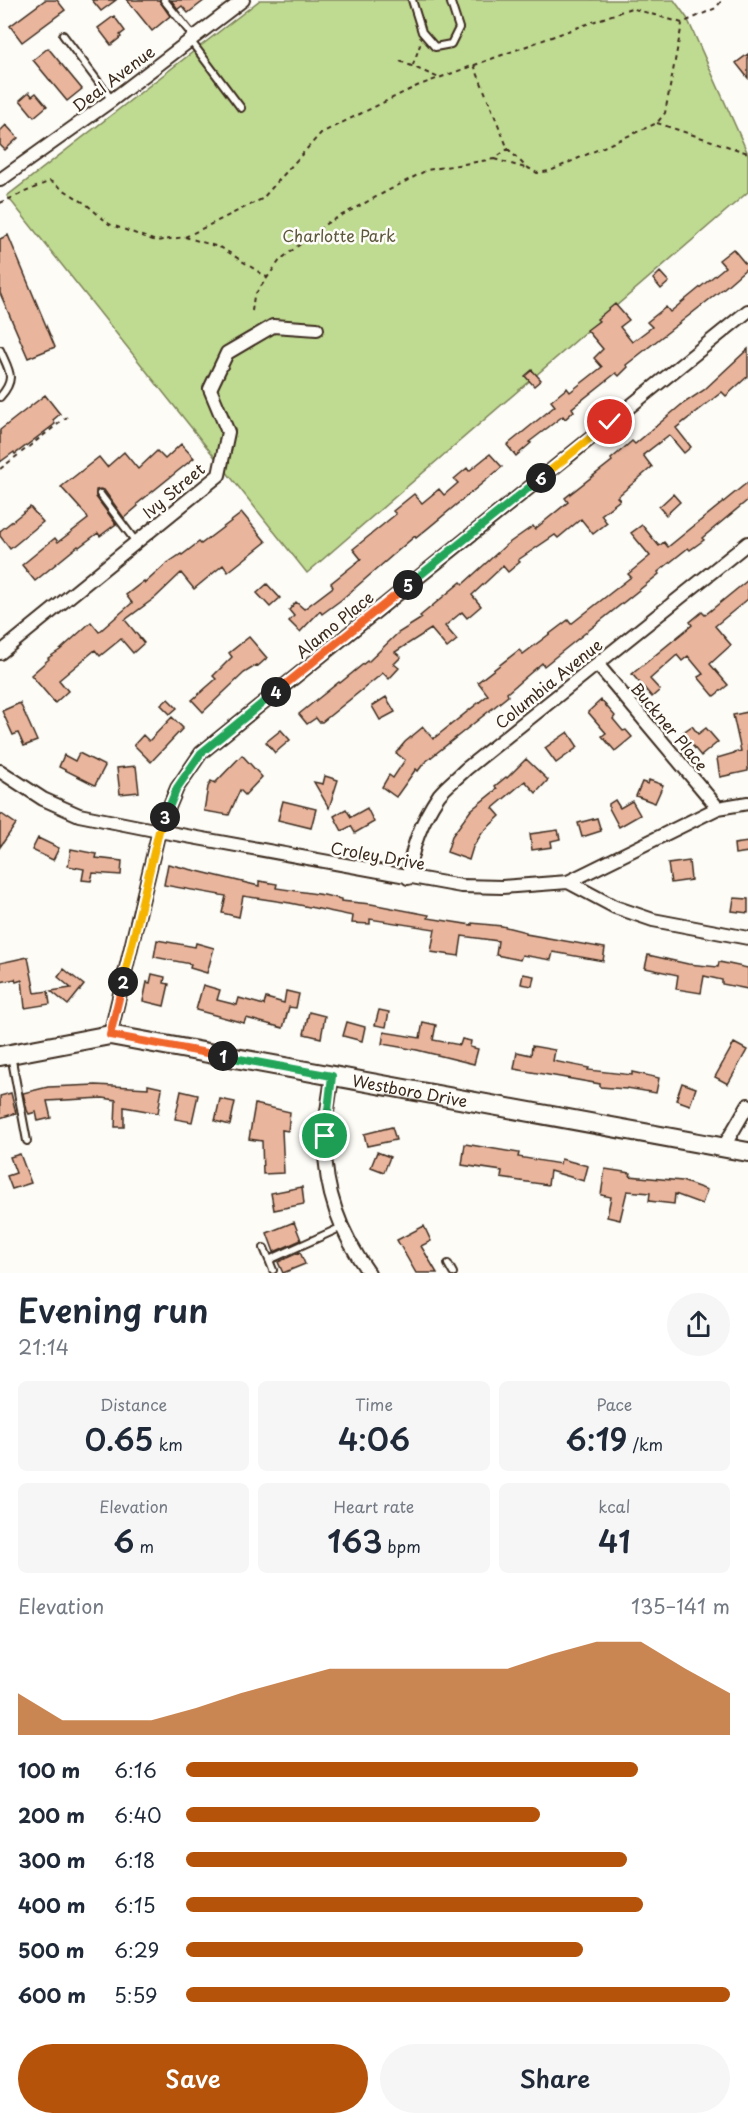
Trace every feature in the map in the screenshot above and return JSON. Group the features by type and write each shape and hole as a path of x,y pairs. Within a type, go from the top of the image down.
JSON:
{"street":[{"name":"Deal Avenue","path":"0,180 112,100 243,0"},
{"name":"Alamo Place","path":"110,1035 159,831 177,788 201,753 748,310"},
{"name":"Ivy Street","path":"0,653 219,475 228,432 210,389 227,353 273,326 317,329"},
{"name":"Columbia Avenue","path":"408,878 410,857 422,825 440,794 466,770 748,543"},
{"name":"Buckner Place","path":"598,665 718,808"},
{"name":"Croley Drive","path":"0,771 43,799 79,814 159,831 460,886 502,887 568,882 718,808 748,803"},
{"path":"568,882 615,907 653,920 748,939"},
{"name":"Westboro Drive","path":"6,1055 110,1035 748,1152"},
{"path":"332,1076 325,1136 331,1199 342,1227 369,1273"},
{"path":"723,1148 748,1105"}],"lane":[{"path":"164,0 241,108"},
{"path":"412,0 422,32 435,47 451,44 459,28 450,0"},
{"path":"63,35 112,100"},
{"path":"0,350 12,376 9,387 0,397"},
{"path":"100,494 136,542"},
{"path":"6,1055 27,1141"},
{"path":"269,1260 342,1227"},
{"path":"264,1248 273,1270"},
{"path":"448,1264 453,1273"}],"path":[{"path":"0,203 50,181 86,204 109,224 156,241 185,237 262,199 321,133 417,86 631,8 682,23 716,8 722,0"},
{"path":"474,65 508,148 537,173 550,171 657,123 665,113 682,23"},
{"path":"413,66 420,45 415,37"},
{"path":"400,61 439,78"},
{"path":"657,123 748,153"},
{"path":"494,159 508,148"},
{"path":"252,311 254,296 280,260 327,223 427,170 494,159 532,170"},
{"path":"185,237 222,248 268,278"},
{"path":"0,469 67,417"}],"green space":[{"name":"Charlotte Park","path":"260,0 674,0 687,18 748,154 748,192 307,573 7,196"}],"building":[{"path":"45,0 57,0 65,10 22,42 10,26"},
{"path":"92,0 116,0 101,11"},
{"path":"127,0 159,0 170,16 152,31"},
{"path":"171,0 205,0 188,13 182,6 178,9"},
{"path":"114,16 125,31 111,45 98,28"},
{"path":"48,48 82,89 67,101 33,60"},
{"path":"748,54 748,78 736,63"},
{"path":"29,92 32,96 36,93 47,106 34,117 20,100"},
{"path":"6,125 18,138 5,150 0,145 0,131"},
{"path":"8,235 55,347 28,358 0,293 0,239"},
{"path":"733,249 748,267 626,365 628,367 619,376 616,373 572,408 574,411 565,419 563,416 529,442 531,443 516,456 507,445 555,406 551,401 567,388 570,392 602,367 594,358 603,349 587,330 599,321 597,319 615,304 629,320 620,327 632,342 652,327 647,322 666,307 670,312 725,267 719,260"},
{"path":"660,272 669,282 661,289 653,279"},
{"path":"748,349 748,376 726,396 722,392 676,428 691,447 684,453 669,435 643,455 652,467 617,497 620,500 601,515 607,523 593,534 581,519 558,538 555,535 518,560 520,562 508,572 503,566 472,595 481,606 467,618 462,612 445,626 457,640 447,648 431,629 395,652 401,657 394,664 399,668 389,679 383,673 322,722 316,718 307,724 299,714 368,662 398,633 422,618 420,616 461,582 463,584 506,545 533,526 535,529 568,502 565,498 612,461 611,459 632,441 635,444 681,405 704,390"},
{"path":"532,370 541,380 534,386 525,376"},
{"path":"45,395 60,414 53,420 55,424 15,454 14,452 0,462 0,430"},
{"path":"181,444 194,458 137,504 138,506 124,518 104,490 96,490 96,497 116,524 100,536 98,533 78,546 35,581 22,565 55,538 58,542 88,519 61,487 99,457 107,467 124,452 138,469 157,451 165,459"},
{"path":"490,454 502,467 416,538 415,536 341,600 322,614 320,611 300,632 289,621 294,616 289,610 296,602 304,609 333,587 331,583 361,559 353,549 396,514 393,511 414,494 422,503 439,489 444,495 458,483 454,479 467,468 469,471"},
{"path":"748,482 748,500 702,538 704,540 690,550 688,548 544,666 542,663 507,693 508,696 424,763 418,771 416,769 396,797 382,787 389,775 393,778 405,760 396,753 405,742 423,727 433,739 488,695 478,682 519,650 523,654 568,620 571,624 631,577 628,574 650,556 631,533 642,525 659,546 664,542 668,547"},
{"path":"673,494 680,502 666,515 659,507"},
{"path":"30,507 43,522 10,549 0,536 0,531"},
{"path":"242,513 266,542 228,572 223,565 194,589 181,573 156,597 125,620 144,643 133,653 121,639 100,656 95,650 59,680 68,691 55,703 31,675 91,622 99,632 132,603 126,595 144,581 145,583 166,564 199,542 201,544"},
{"path":"748,580 748,599 715,626 731,645 710,664 728,685 714,696 698,677 703,674 688,656 682,661 677,655 650,679 660,690 652,697 632,674 692,625 690,622 702,612 705,615"},
{"path":"267,584 280,598 270,607 257,593"},
{"path":"249,637 267,658 244,673 203,712 192,700 216,679 213,676 232,657 229,653"},
{"path":"386,697 395,712 380,720 372,706"},
{"path":"168,699 177,708 170,714 161,705"},
{"path":"601,700 615,716 613,719 623,731 626,730 632,737 615,751 602,736 606,733 588,712"},
{"path":"20,703 37,741 24,746 18,733 13,735 2,711"},
{"path":"748,712 748,771 720,777 717,758 741,751 733,715"},
{"path":"172,717 183,728 151,762 134,745 143,735 149,741"},
{"path":"692,726 698,734 706,728 718,742 701,756 682,733"},
{"path":"281,730 290,740 275,753 266,742"},
{"path":"568,732 578,747 556,763 545,748"},
{"path":"79,753 105,766 95,785 59,767 64,755 75,761"},
{"path":"242,755 262,777 245,795 240,790 229,815 204,811 211,781 215,783"},
{"path":"526,759 548,780 536,793 525,781 493,808 500,816 482,833 473,847 469,860 447,852 452,836 471,810 497,789 495,786 507,778"},
{"path":"136,766 139,792 120,794 117,768"},
{"path":"325,776 338,780 329,808 314,782 323,784"},
{"path":"649,780 663,785 655,803 636,796 642,782 648,784"},
{"path":"615,800 620,808 632,801 640,815 619,827 609,808 609,804"},
{"path":"283,801 316,809 311,828 278,820"},
{"path":"367,808 374,822 355,833 351,826 342,831 334,816 346,809 351,817"},
{"path":"0,813 16,824 0,847"},
{"path":"597,818 601,831 582,837 578,823"},
{"path":"558,830 560,839 551,841 552,847 532,850 530,834"},
{"path":"38,838 59,848 53,860 32,850"},
{"path":"748,842 748,852 735,854 734,844"},
{"path":"71,849 97,854 96,858 122,861 121,875 93,873 91,881 82,880 84,869 68,866"},
{"path":"689,861 691,880 671,883 668,864"},
{"path":"168,864 259,886 259,881 277,884 276,888 429,915 428,918 472,925 472,923 502,926 526,932 526,934 605,948 603,961 553,952 551,960 522,955 520,960 496,955 498,941 462,936 459,956 431,952 435,929 370,919 370,924 352,923 353,916 243,896 239,917 222,913 226,896 164,885"},
{"path":"734,898 748,899 748,913 732,911"},
{"path":"157,940 195,947 196,943 214,948 207,973 190,968 191,964 154,957"},
{"path":"648,955 688,964 718,967 719,962 748,968 748,989 722,984 722,980 704,976 701,993 676,989 678,975 645,968"},
{"path":"28,957 35,993 48,991 50,1004 25,1008 22,980 0,982 0,963"},
{"path":"64,969 84,985 68,1005 51,991 71,988 58,977"},
{"path":"152,974 165,977 164,983 169,984 164,1006 143,1001 147,982 150,983"},
{"path":"523,974 534,976 532,986 521,984"},
{"path":"203,985 220,990 217,1000 237,1005 239,998 264,1005 266,998 284,1003 286,991 299,994 296,1008 289,1007 283,1028 246,1018 244,1023 196,1010"},
{"path":"379,1010 389,1012 386,1027 375,1025"},
{"path":"309,1012 325,1016 321,1038 304,1034"},
{"path":"347,1022 365,1027 362,1041 343,1036"},
{"path":"423,1022 436,1025 433,1040 460,1045 462,1039 471,1041 470,1047 478,1049 474,1064 382,1044 384,1032 420,1038"},
{"path":"734,1043 747,1050 728,1084 715,1077"},
{"path":"532,1046 555,1050 553,1061 589,1068 588,1070 632,1075 632,1072 659,1078 656,1093 627,1088 600,1087 600,1084 514,1069 517,1052 531,1055"},
{"path":"682,1083 696,1088 690,1105 676,1100"},
{"path":"96,1085 148,1088 148,1085 162,1088 158,1113 124,1107 124,1127 115,1127 116,1100 103,1098 47,1101 51,1118 38,1121 36,1112 29,1114 23,1093 48,1087"},
{"path":"181,1091 198,1095 192,1122 175,1119"},
{"path":"11,1093 16,1113 0,1118 0,1096"},
{"path":"220,1099 235,1102 230,1125 215,1121"},
{"path":"255,1104 290,1112 288,1131 282,1130 284,1173 263,1174 262,1141 249,1139"},
{"path":"392,1127 396,1140 367,1146 364,1134"},
{"path":"465,1144 519,1153 518,1157 560,1164 561,1159 588,1166 584,1181 550,1171 548,1185 501,1178 502,1171 462,1165"},
{"path":"377,1152 390,1157 384,1172 371,1167"},
{"path":"20,1154 31,1183 12,1189 7,1176 16,1173 10,1157"},
{"path":"605,1169 631,1173 630,1176 682,1181 707,1190 702,1204 675,1194 674,1204 649,1201 650,1193 627,1191 620,1220 607,1217 611,1197 601,1195"},
{"path":"302,1187 304,1204 274,1210 271,1193"},
{"path":"294,1222 301,1240 274,1252 267,1233"},
{"path":"424,1226 431,1241 421,1246 437,1273 416,1273 397,1240"},
{"path":"300,1252 305,1264 283,1273 278,1262"}],"route":[{"path":"325,1136 332,1076 110,1035 159,831 177,788 201,753 610,422"}]}
